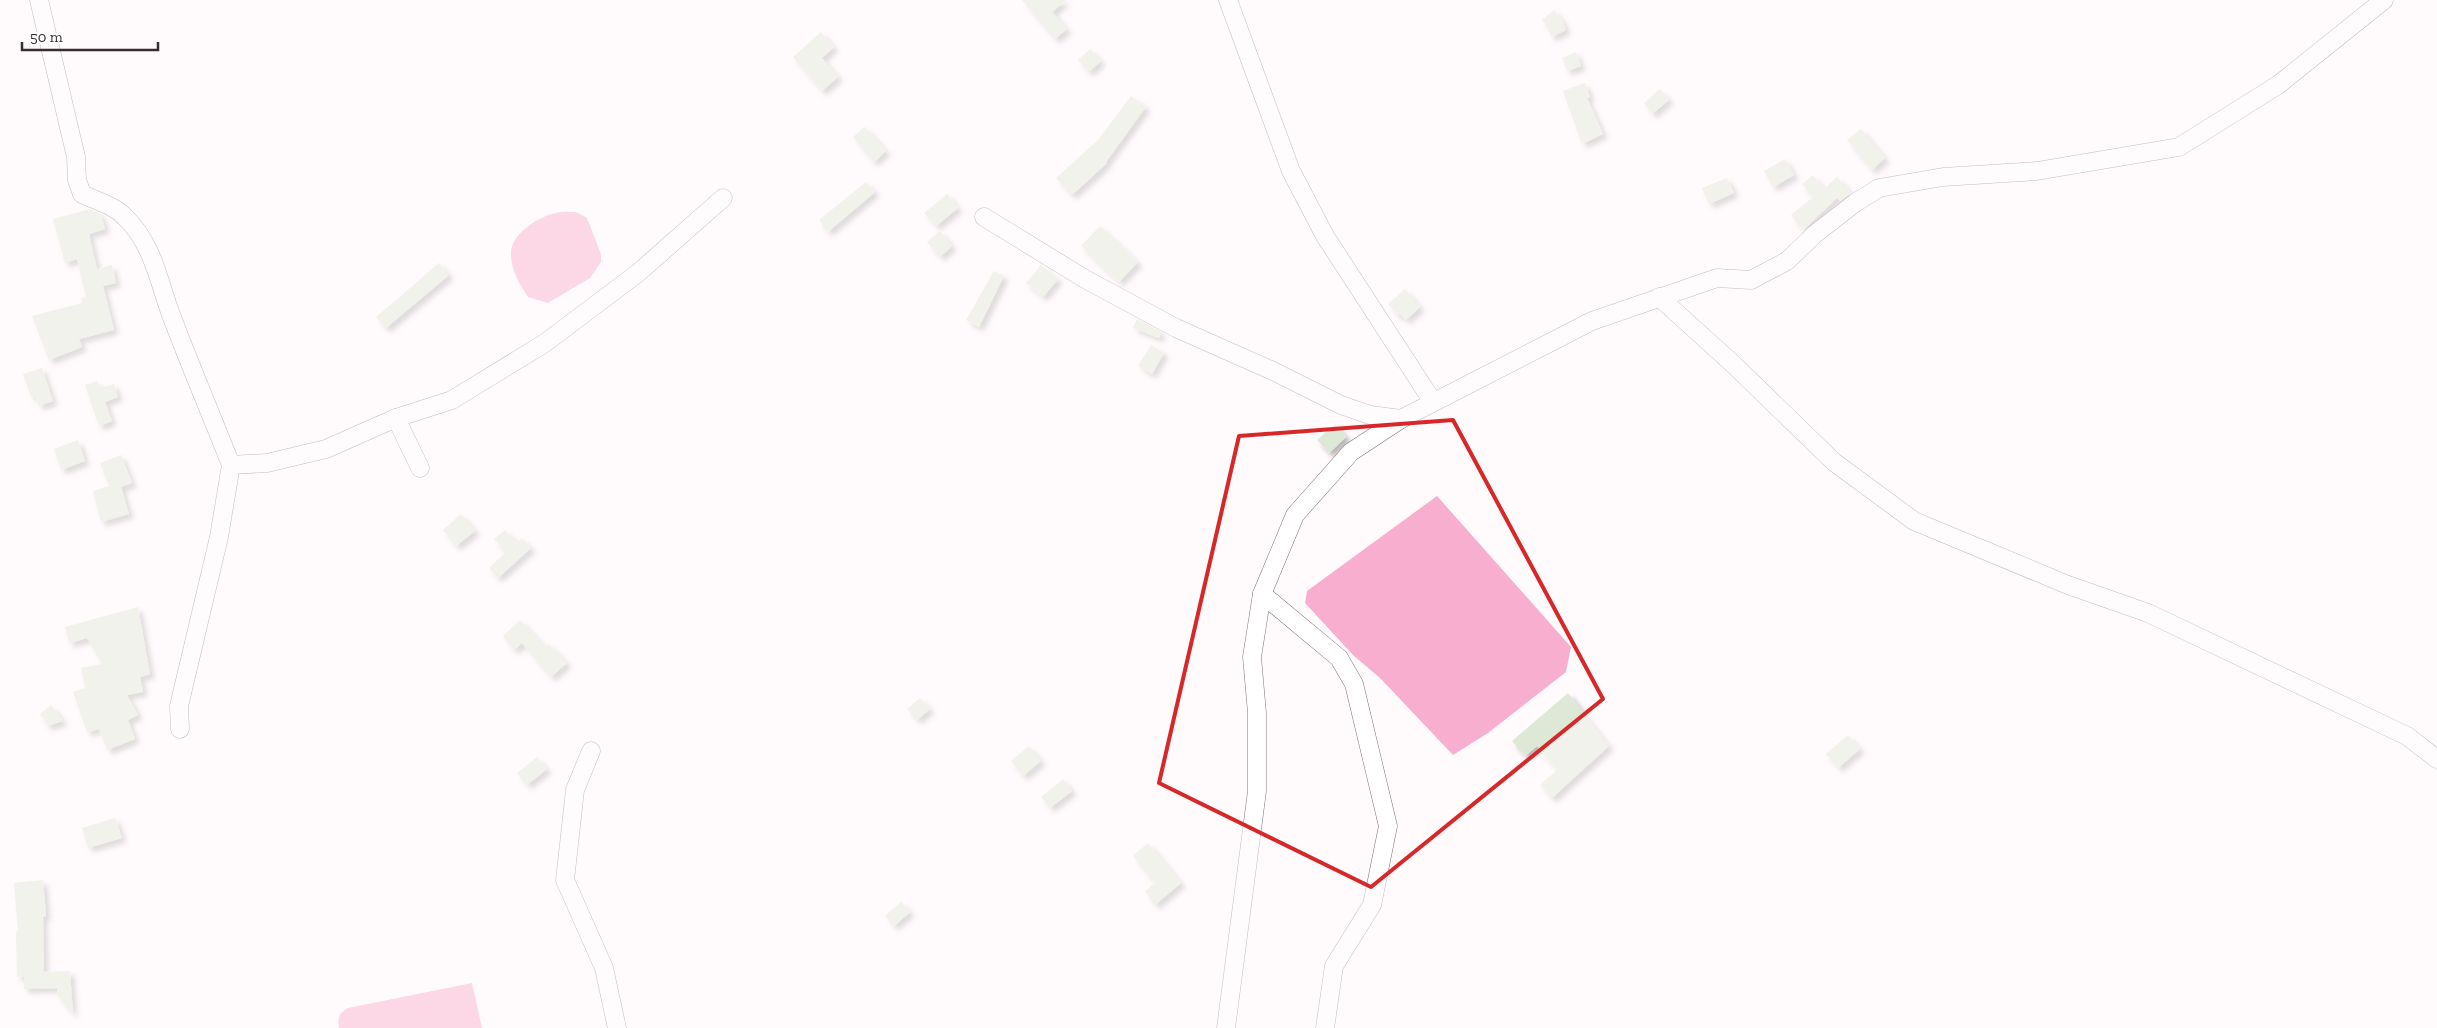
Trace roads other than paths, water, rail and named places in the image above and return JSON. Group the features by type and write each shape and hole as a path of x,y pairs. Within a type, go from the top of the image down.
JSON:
{"street":[{"path":"39,0 76,158 77,180 82,194 109,205 125,216 142,236 153,256 170,312 231,464 219,537 180,706 180,729"},
{"path":"1228,0 1291,171 1325,236 1433,402"},
{"path":"1226,1028 1257,791 1257,712 1252,657 1262,594 1295,515 1351,452 1401,419 1592,321 1717,278 1751,280 1786,261 1815,234 1855,203 1880,188 1943,177 2037,171 2178,147 2278,86 2384,0"},
{"path":"231,464 267,463 326,449 396,418 452,400 545,343 638,273 723,198"},
{"path":"984,217 1086,279 1176,328 1273,371 1341,405 1370,415 1401,419"},
{"path":"1659,297 1718,350 1834,462 1914,521 2068,585 2148,613 2407,736 2437,759"},
{"path":"396,418 420,468"},
{"path":"1262,594 1340,658 1354,684 1388,826 1372,905 1334,966 1325,1028"},
{"path":"591,751 575,790 565,880 604,968 617,1028"}]}
